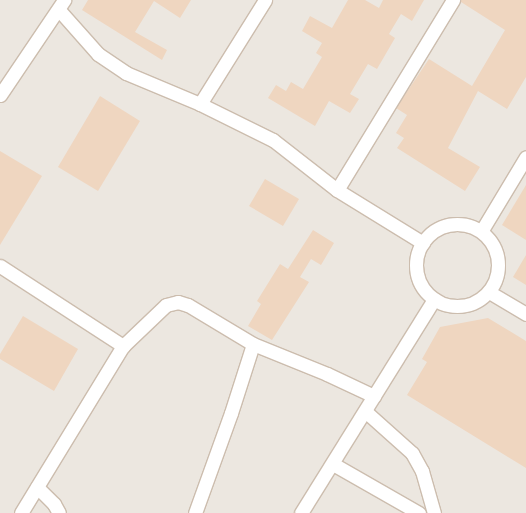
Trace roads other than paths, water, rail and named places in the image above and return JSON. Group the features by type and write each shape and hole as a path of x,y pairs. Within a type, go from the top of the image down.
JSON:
{"street":[{"path":"200,104 265,0"},
{"path":"337,190 453,0"},
{"path":"0,96 61,5 98,54 126,73 200,104 273,140 337,190 423,243"},
{"path":"482,230 526,157"},
{"path":"453,223 468,224 482,230 493,243 499,260 498,275 489,292 478,301 464,306 447,306 434,300 421,286 416,270 417,254 423,243 425,238 436,229 453,223"},
{"path":"0,266 123,346"},
{"path":"489,292 526,314"},
{"path":"301,513 434,300"},
{"path":"21,513 123,346 166,305 178,302 201,312 253,344 306,364 374,396"},
{"path":"195,513 231,413 253,344"},
{"path":"365,411 412,453 422,471 434,513"},
{"path":"333,464 419,513"},
{"path":"37,487 54,504 59,513"}]}
